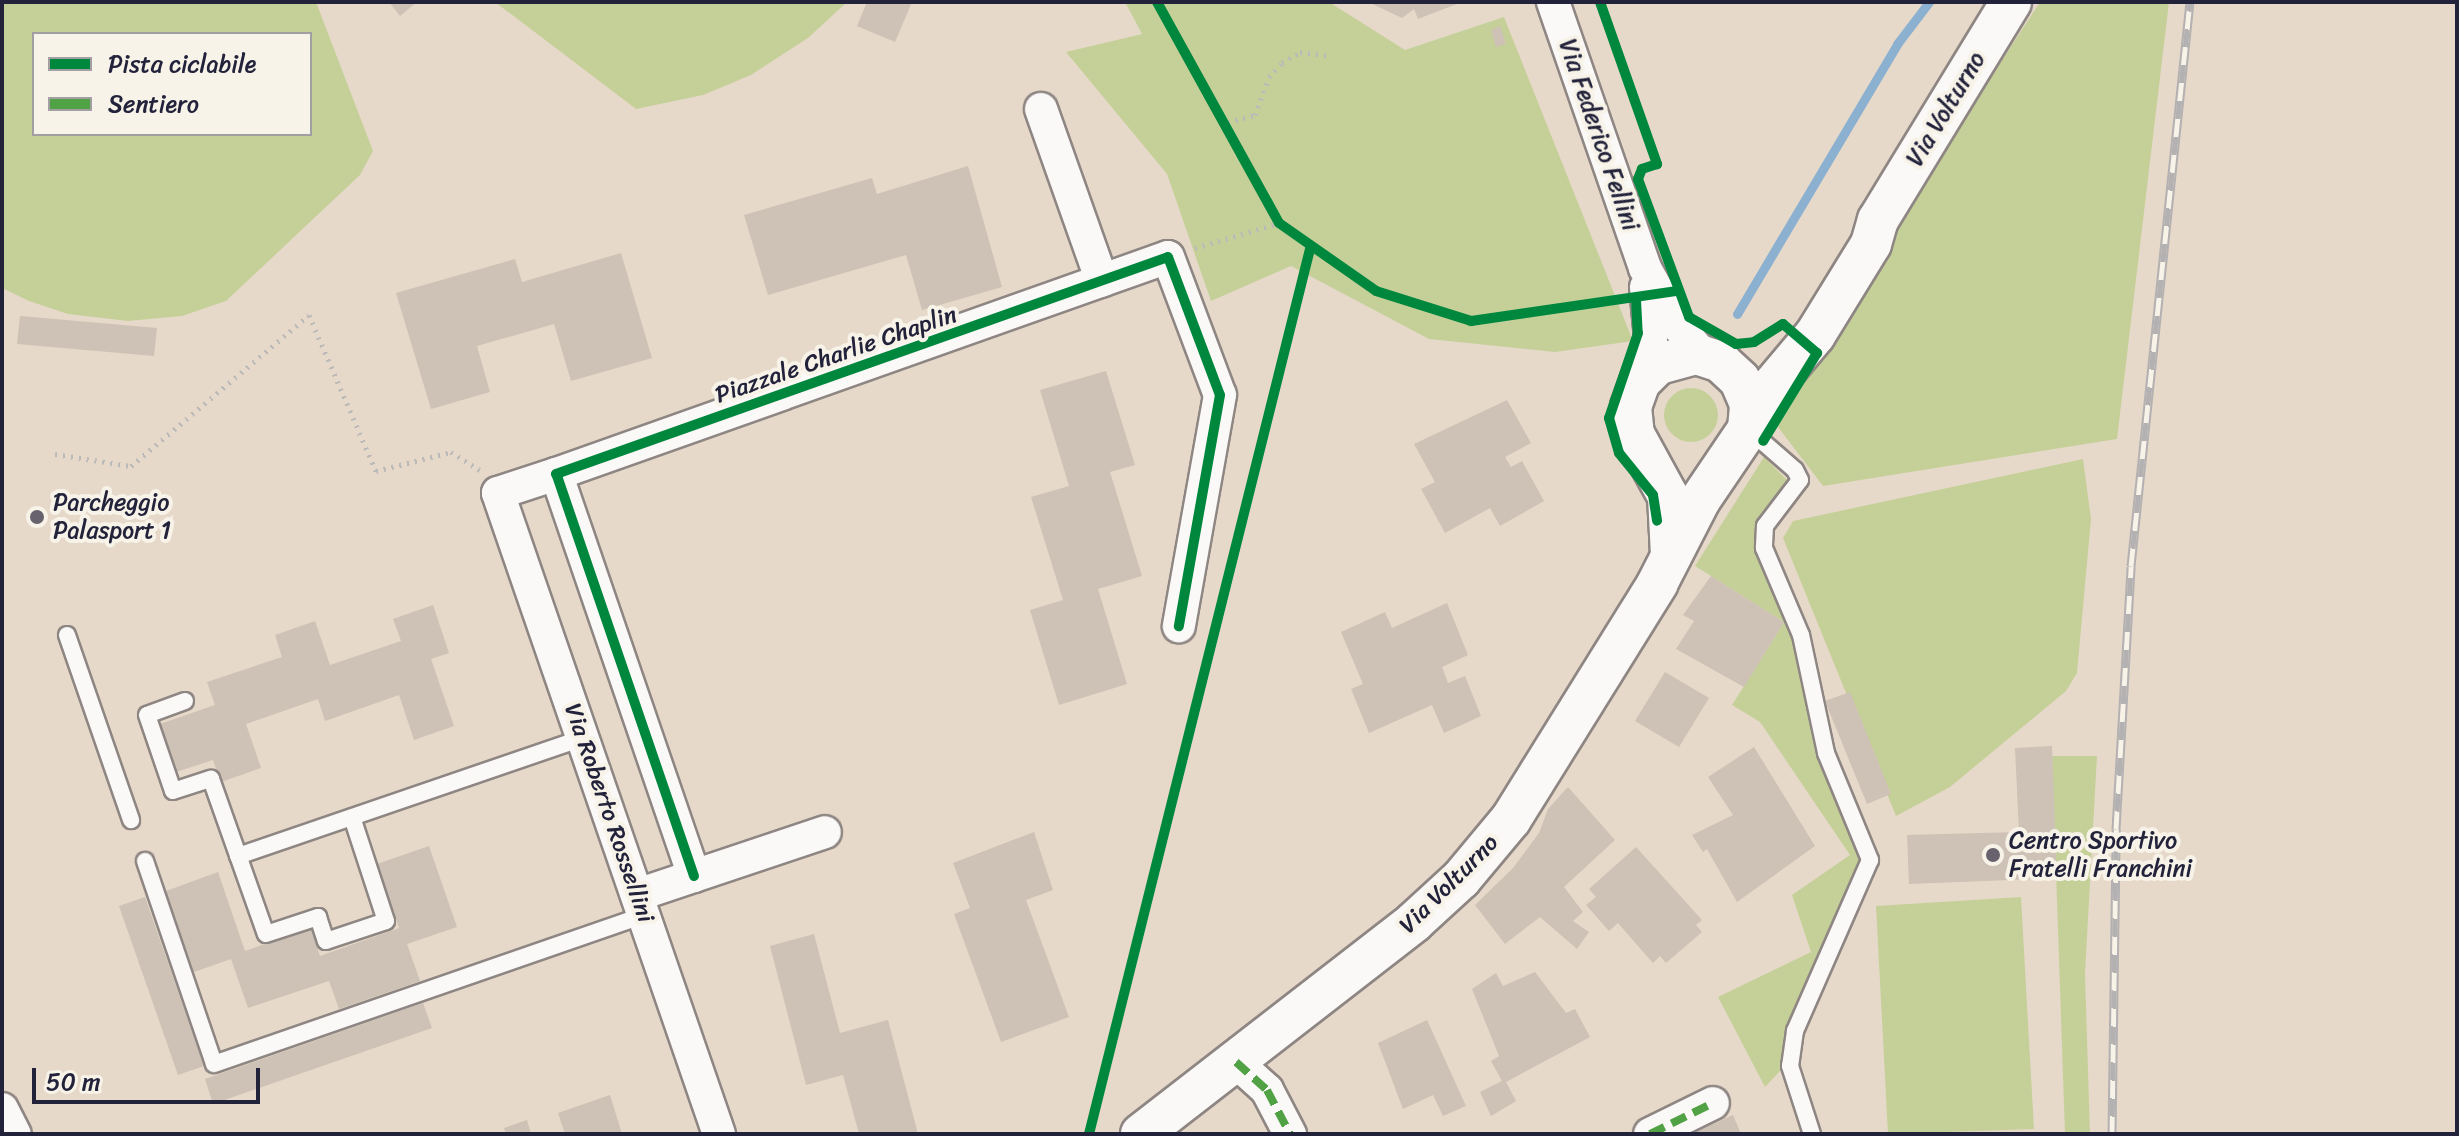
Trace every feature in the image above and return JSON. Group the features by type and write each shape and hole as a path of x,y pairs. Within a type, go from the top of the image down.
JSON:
{"street":[{"name":"Via Federico Fellini","path":"1553,2 1645,268 1679,330 1706,356"},
{"name":"Via Volturno","path":"1640,382 1670,358 1747,358 1786,340 1861,234 1880,216 2011,2"},
{"path":"1041,109 1102,281"},
{"name":"Via Volturno","path":"1141,1134 1403,931 1489,848 1542,772 1671,556 1700,500 1742,441 1772,386 1838,298 1873,241 1880,216"},
{"path":"1168,257 1220,395 1179,626"},
{"name":"Piazzale Charlie Chaplin","path":"498,493 1168,257"},
{"name":"Via Federico Fellini","path":"1640,382 1652,331 1645,268"},
{"path":"1649,457 1686,474 1713,469 1742,441 1746,391 1731,370 1706,356"},
{"path":"1640,382 1631,421 1668,496 1671,556"},
{"path":"556,474 694,876"},
{"name":"Via Roberto Rossellini","path":"498,493 719,1134"},
{"path":"640,905 694,876 825,832"},
{"path":"1236,1062 1267,1090 1290,1134"},
{"path":"1650,1134 1713,1103"},
{"path":"2,1109 15,1134"}],"lane":[{"path":"1742,441 1795,470 1800,480 1765,526 1764,548 1801,635 1826,753 1870,860 1795,1031 1790,1066 1812,1134"},
{"path":"67,635 131,820"},
{"path":"185,701 147,715 173,791 211,779 266,934 318,917 326,941 386,921 352,817"},
{"path":"238,856 583,738"},
{"path":"145,861 214,1064 640,905"}],"path":[{"path":"1213,111 1223,129 1255,115 1269,77 1282,63 1300,52 1330,56"},
{"path":"1271,210 1289,232"},
{"path":"1168,257 1279,223"},
{"path":"55,454 131,466 309,315 376,471 451,452 474,463 498,493"}],"green space":[{"path":"2,2 316,2 373,151 360,175 226,301 182,316 128,321 68,314 2,288"},
{"path":"495,2 847,2 808,38 751,75 703,95 636,109"},
{"path":"1125,2 1329,2 1405,50 1504,17 1633,341 1555,352 1429,339 1291,266 1211,301 1167,174 1066,52 1142,34"},
{"path":"2040,2 2169,2 2117,439 1823,486 1775,423 1792,381"},
{"path":"1691,388 1710,396 1718,415 1710,434 1691,442 1672,434 1664,415 1672,396"},
{"path":"1764,457 1788,481 1759,521 1755,551 1789,624 1821,761 1861,856 1791,1020 1780,1071 1765,1087 1718,997 1811,952 1792,895 1850,855 1760,722 1732,705 1784,622 1695,566"},
{"path":"2083,459 2091,519 2077,673 2066,691 1950,787 1896,816 1783,538 1793,521"},
{"path":"2052,756 2097,756 2085,973 2090,1134 2065,1134"},
{"path":"2021,897 2034,1129 1888,1134 1876,906"}],"building":[{"path":"389,2 417,2 400,16"},
{"path":"867,2 912,2 895,42 857,26"},
{"path":"1368,2 1462,2 1418,19 1414,9 1402,18"},
{"path":"1500,26 1506,44 1496,47 1491,30"},
{"path":"968,166 1002,287 922,310 906,255 768,295 744,215 872,178 877,194"},
{"path":"621,253 652,358 571,381 554,324 477,346 490,392 431,409 396,293 515,259 522,282"},
{"path":"20,316 157,328 154,356 17,344"},
{"path":"1106,371 1135,465 1110,472 1142,576 1098,589 1127,684 1059,705 1030,610 1063,600 1031,497 1069,486 1040,390"},
{"path":"1507,400 1531,443 1505,457 1511,467 1522,461 1544,501 1500,526 1490,508 1445,533 1421,489 1435,482 1414,444"},
{"path":"1711,576 1784,622 1744,687 1676,649 1694,621 1683,615"},
{"path":"1447,603 1468,655 1442,667 1448,683 1465,676 1481,716 1444,733 1432,705 1369,733 1351,689 1363,684 1341,632 1385,612 1392,628"},
{"path":"433,605 449,653 431,659 454,726 414,740 399,695 325,721 318,699 246,724 261,768 221,782 213,760 176,772 160,724 215,705 207,682 282,657 275,635 315,621 330,665 401,641 393,619"},
{"path":"1665,672 1709,698 1679,747 1635,721"},
{"path":"1850,692 1891,794 1867,804 1825,701"},
{"path":"2052,746 2057,878 1909,884 1907,835 2019,832 2015,748"},
{"path":"1754,747 1815,846 1737,902 1707,849 1703,852 1692,835 1733,815 1708,777"},
{"path":"1568,787 1615,840 1564,887 1583,912 1573,921 1589,932 1577,949 1540,917 1505,944 1475,905 1513,868 1539,833 1548,809"},
{"path":"1034,832 1053,890 1026,900 1069,1017 1001,1042 954,914 970,908 953,863"},
{"path":"429,846 457,927 407,944 420,981 339,1009 329,981 248,1008 231,959 194,972 166,891 218,872 245,951 311,928 320,956 399,928 377,864"},
{"path":"1636,847 1702,920 1696,925 1702,932 1666,963 1660,956 1653,963 1618,923 1609,931 1586,905 1596,897 1589,889"},
{"path":"145,897 204,1066 178,1075 119,906"},
{"path":"814,934 840,1033 888,1020 918,1134 859,1134 843,1075 806,1085 770,946"},
{"path":"1535,972 1566,1013 1575,1009 1590,1037 1506,1082 1516,1101 1491,1116 1480,1092 1502,1081 1491,1061 1499,1056 1472,989 1496,973 1503,986"},
{"path":"423,1003 432,1028 213,1104 205,1079"},
{"path":"1427,1020 1466,1106 1443,1116 1433,1095 1403,1109 1378,1043"},
{"path":"610,1095 622,1134 565,1134 558,1113"},
{"path":"1733,1115 1741,1134 1692,1134"},
{"path":"527,1120 531,1134 506,1134 504,1128"}],"waterway":[{"path":"1737,314 1897,44 1929,2"}],"railway":[{"path":"2112,1134 2116,829 2131,566 2190,2"}],"marked path":[{"path":"1236,1062 1267,1090 1290,1134"},
{"path":"1650,1134 1713,1103"}],"cycle path":[{"path":"1157,2 1279,223 1376,291 1471,321 1676,291"},
{"path":"1600,2 1657,164 1642,169 1638,179 1689,317 1736,344 1754,342 1783,324 1817,353 1763,441"},
{"path":"1089,1134 1310,249"},
{"path":"694,876 556,474 1168,257 1220,395 1179,626"},
{"path":"1636,300 1638,333 1609,418 1619,453 1653,495 1657,521"}],"place":[{"name":"Parcheggio Palasport 1","path":"37,517"},
{"name":"Centro Sportivo Fratelli Franchini","path":"1993,855"}]}
